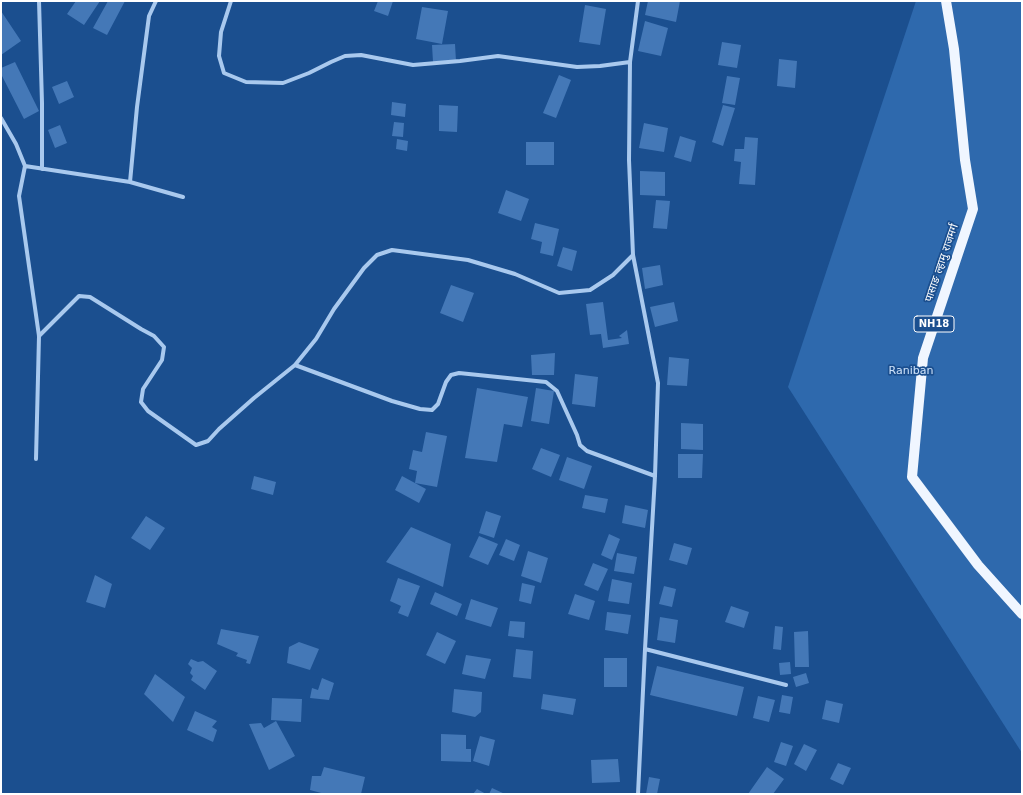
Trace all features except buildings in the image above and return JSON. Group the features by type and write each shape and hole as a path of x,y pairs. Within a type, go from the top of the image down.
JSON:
{"main road":[{"name":"पासाङ ल्हामु राजमर्ग","path":"946,1 954,49 965,160 973,208 923,358 912,477 978,565 1022,614"}],"street":[{"path":"39,1 42,169"},
{"path":"130,182 137,107 149,16 156,1"},
{"path":"231,1 220,32 219,56 224,73 246,82 283,84 345,56 361,55 413,65 498,56 576,67 600,66 630,62"},
{"path":"638,1 630,62 629,160 633,255 658,383 655,476 638,794"},
{"path":"1,118 16,144 25,166 19,196 39,336 36,459"},
{"path":"25,166 130,182 183,197"},
{"path":"39,336 79,296 90,297 154,336 164,347 162,360 143,389 141,402 148,411 196,445 208,441 219,429 254,398 295,365 316,339 334,309 364,268 377,255 392,250 468,260 515,274 559,293 590,290 613,275 633,255"},
{"path":"295,365 392,401 420,409 432,410 438,404 446,382 451,375 459,373 546,382 557,391 577,434 580,446 587,451 655,476"},
{"path":"645,649 786,685"}],"green space":[{"name":"Raniban","path":"916,1 1022,1 1022,753 788,387"}]}
